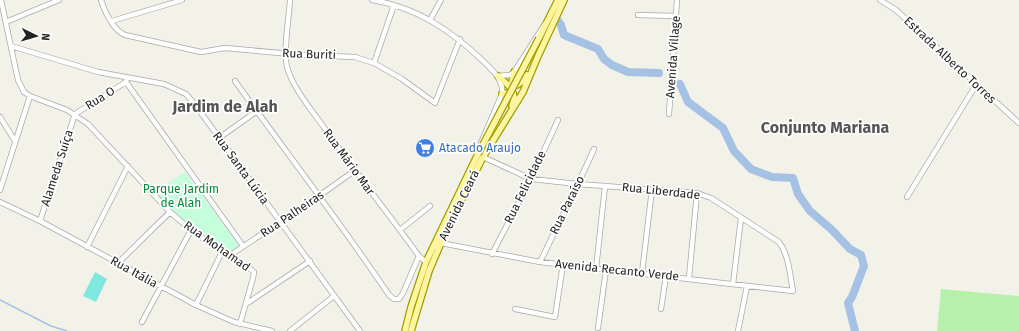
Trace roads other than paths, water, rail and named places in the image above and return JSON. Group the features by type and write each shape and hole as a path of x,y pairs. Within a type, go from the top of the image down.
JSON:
{"main road":[{"name":"Avenida Ceará","path":"405,331 411,307 426,262 558,0"},
{"name":"Avenida Ceará","path":"411,331 429,271 479,156 505,121 523,92 564,0"},
{"path":"514,72 512,82 520,84 524,80 538,56"},
{"path":"498,76 512,90 514,97 514,101 505,121"},
{"path":"502,94 507,93 514,97"}],"street":[{"path":"0,190 30,96 24,92 18,80 1,0"},
{"path":"6,22 59,0"},
{"name":"Rua Buriti","path":"101,0 106,13 119,32 125,35 201,52 225,48 302,56 348,56 374,62 435,102 460,39"},
{"path":"112,21 182,0"},
{"name":"Rua Mário Mar","path":"290,0 286,54 287,66 291,79 306,103 354,170 419,256 426,262"},
{"path":"372,0 394,5 430,20 460,39 498,76 503,89 502,94"},
{"path":"430,20 441,0"},
{"name":"Avenida Village","path":"670,114 677,0"},
{"name":"Estrada Alberto Torres","path":"880,0 896,10 1019,123"},
{"path":"374,62 394,5"},
{"path":"0,18 4,14"},
{"path":"638,15 676,16"},
{"name":"Avenida Ceará","path":"514,72 539,31 548,20"},
{"name":"Rua Santa Lúcia","path":"11,46 126,80 153,81 179,90 190,98 360,331"},
{"path":"498,76 510,75 514,72"},
{"path":"126,80 243,246"},
{"name":"Rua O","path":"75,114 126,80"},
{"path":"235,81 389,295 394,299 399,299 404,292 419,256"},
{"path":"907,197 976,85"},
{"name":"Avenida Ceará","path":"479,156 483,137 502,94"},
{"name":"Rua Mohamad","path":"30,96 75,114 88,124 170,212 191,230 222,252 251,268 254,272 240,324"},
{"path":"219,138 257,111"},
{"name":"Alameda Suíça","path":"40,221 75,114"},
{"path":"0,118 16,142"},
{"name":"Rua Felicidade","path":"492,254 531,179 558,120"},
{"name":"Rua Paraíso","path":"540,262 594,149"},
{"name":"Rua Liberdade","path":"479,156 531,179 697,193 711,198 779,242 783,247 793,291"},
{"path":"87,247 128,166"},
{"name":"Rua Palheiras","path":"229,256 319,196 354,170"},
{"path":"596,269 605,186"},
{"path":"642,273 652,189"},
{"path":"689,278 697,193"},
{"name":"Rua Itália","path":"0,202 40,221 160,287 196,305 240,324 272,331"},
{"path":"400,230 430,206"},
{"path":"118,263 170,212"},
{"path":"733,284 741,218"},
{"path":"142,322 191,230"},
{"name":"Avenida Recanto Verde","path":"441,243 540,262 793,291"},
{"path":"196,305 222,252"},
{"path":"246,304 310,261"},
{"path":"516,309 555,317 564,264"},
{"path":"598,328 606,270"},
{"path":"661,309 666,276"},
{"path":"738,331 747,286"},
{"path":"290,331 334,296"}],"waterway":[{"path":"555,17 561,25 564,35 598,49 604,59 612,65 628,72 659,73"},
{"path":"680,84 688,102 723,128 734,151 751,169 772,177 793,178 798,194 810,211 831,229 850,249 861,255 864,266 852,297 848,303 855,331"},
{"path":"0,300 51,326 67,331"}],"place":[{"name":"Atacado Araujo","path":"425,148"}],"district":[{"name":"Jardim de Alah","path":"225,106"},
{"name":"Conjunto Mariana","path":"825,127"}],"park label":[{"name":"Parque Jardim de Alah","path":"181,196"}]}
